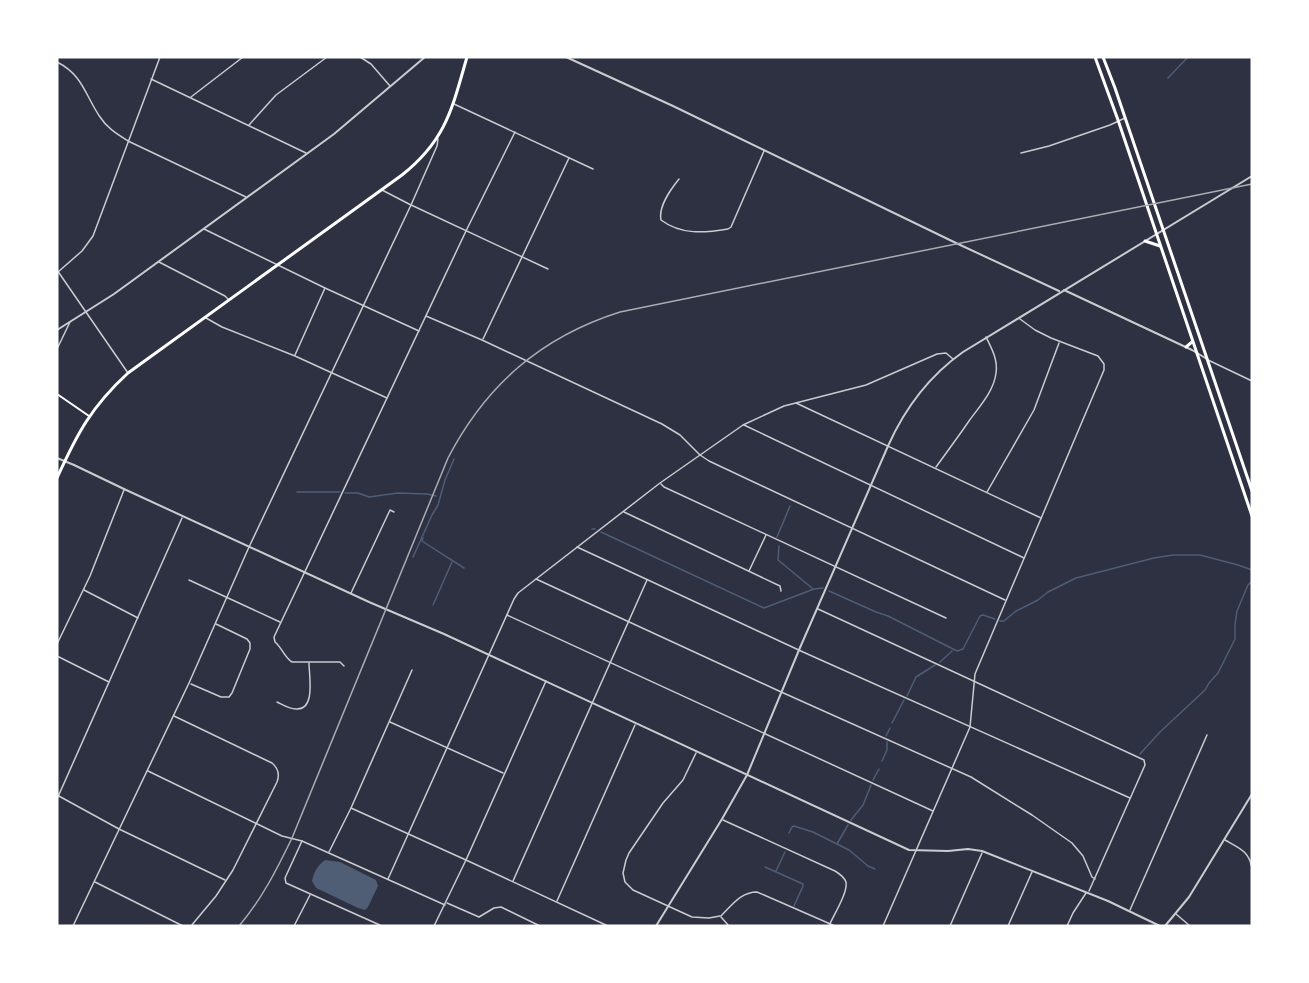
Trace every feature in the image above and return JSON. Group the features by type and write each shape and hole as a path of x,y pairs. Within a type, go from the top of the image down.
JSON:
{"main road":[{"path":"57,478 89,416 128,373 416,163 438,139 453,104 467,57"},
{"path":"1095,57 1252,516"},
{"path":"1103,57 1252,491"},
{"path":"1100,69 1107,66"},
{"path":"1145,241 1161,246"},
{"path":"1168,270 1176,267"},
{"path":"1184,316 1192,313"},
{"path":"1186,347 1192,340"},
{"path":"57,394 89,416"},
{"path":"1242,486 1250,483"}],"street":[{"path":"128,373 58,271 82,251 93,236 160,57"},
{"path":"190,98 243,57"},
{"path":"249,125 276,95 327,57"},
{"path":"360,57 371,64 391,86"},
{"path":"57,330 114,294 351,121 425,57"},
{"path":"566,57 673,106 956,243 1186,347 1252,381"},
{"path":"57,62 71,70 96,112 116,133 128,141 247,197"},
{"path":"152,79 307,153"},
{"path":"453,104 593,169"},
{"path":"1021,153 1064,141 1125,118"},
{"path":"344,666 340,662 295,663 290,661 275,642 274,637 515,132"},
{"path":"73,926 174,716 249,547 411,205 438,139"},
{"path":"679,179 661,208 661,220 685,232 728,230 765,150"},
{"path":"482,340 569,158"},
{"path":"656,926 747,775 888,446 911,403 928,382 953,359 1252,176"},
{"path":"382,190 548,269"},
{"path":"203,229 419,330"},
{"path":"158,262 229,300"},
{"path":"295,356 325,288"},
{"path":"426,316 662,424 680,435 709,461 1006,600"},
{"path":"205,317 235,333 295,356 387,399"},
{"path":"883,926 970,727 973,680 1104,370 1102,360 1098,356 1059,342 1019,318"},
{"path":"57,349 71,321"},
{"path":"935,468 994,384 996,361 986,338"},
{"path":"986,492 1034,410 1059,342"},
{"path":"388,879 516,594 660,483 743,425 796,403 855,389 937,354 946,353 953,359"},
{"path":"796,403 1041,518"},
{"path":"743,425 1024,558"},
{"path":"57,458 304,573 444,634 909,850 968,849 982,851 1087,892 1160,926"},
{"path":"660,483 664,487 946,618"},
{"path":"57,644 83,590 124,489"},
{"path":"351,594 390,510 394,512"},
{"path":"623,511 780,586 782,591"},
{"path":"183,516 58,797 226,881"},
{"path":"749,571 766,535"},
{"path":"576,547 1130,798"},
{"path":"536,579 983,783 1067,839 1080,851 1095,879"},
{"path":"189,580 281,623"},
{"path":"513,881 647,580"},
{"path":"83,590 138,618"},
{"path":"818,609 1144,761 1145,765 1095,879 1067,926"},
{"path":"506,615 933,811"},
{"path":"189,683 222,698 229,697 232,693 250,649 250,643 245,638 215,624"},
{"path":"57,656 109,682"},
{"path":"278,702 296,709 307,704 310,697 309,663"},
{"path":"329,853 412,670"},
{"path":"434,926 546,681"},
{"path":"174,716 270,762 278,773 278,780 241,857 216,896 191,926"},
{"path":"389,722 505,774"},
{"path":"556,902 636,723"},
{"path":"1130,911 1207,735"},
{"path":"697,752 683,780 658,810 630,853 623,868 624,878 630,887 694,917 709,918 720,916 749,892 757,892 835,926"},
{"path":"147,771 284,837 302,840 445,904 478,917 494,908 501,907 540,926"},
{"path":"1166,926 1189,897 1252,794"},
{"path":"351,808 608,926"},
{"path":"722,819 835,871 843,877 846,883 845,891 829,925"},
{"path":"1224,839 1247,855 1252,868"},
{"path":"302,840 285,881 287,884 382,926"},
{"path":"950,926 982,851"},
{"path":"1008,926 1032,872"},
{"path":"94,882 183,926"},
{"path":"294,926 310,894"},
{"path":"1176,914 1190,926"},
{"path":"720,916 729,926"},
{"path":"366,926 369,921"}],"water":[{"path":"325,860 340,862 376,880 378,886 365,910 316,888 312,881 318,867"}],"waterway":[{"path":"1168,78 1188,57"},
{"path":"413,557 438,505 454,459"},
{"path":"297,492 340,492"},
{"path":"345,493 358,493 369,497 398,493 436,496"},
{"path":"777,537 790,506"},
{"path":"601,532 764,608 814,589 823,588"},
{"path":"423,538 422,541 464,568"},
{"path":"779,546 778,560 812,588"},
{"path":"1000,621 1004,621 1016,611 1076,578 1154,558 1200,555 1252,570"},
{"path":"433,605 452,562"},
{"path":"1140,754 1205,690 1218,673 1235,639 1237,611 1252,581"},
{"path":"829,591 888,616 957,651 963,649 980,616 995,619"},
{"path":"940,662 952,651"},
{"path":"907,696 916,677 935,665"},
{"path":"892,723 904,700"},
{"path":"886,736 890,728"},
{"path":"882,761 887,750 887,742"},
{"path":"873,780 879,769"},
{"path":"851,820 863,805 871,785"},
{"path":"837,844 848,825"},
{"path":"789,833 794,826 813,832 849,850 875,869"},
{"path":"776,871 785,852"},
{"path":"765,867 803,884 794,906"}],"railway":[{"path":"239,926 262,894 292,838 448,458 463,432 498,386 541,350 591,322 620,312 1252,184"}]}
